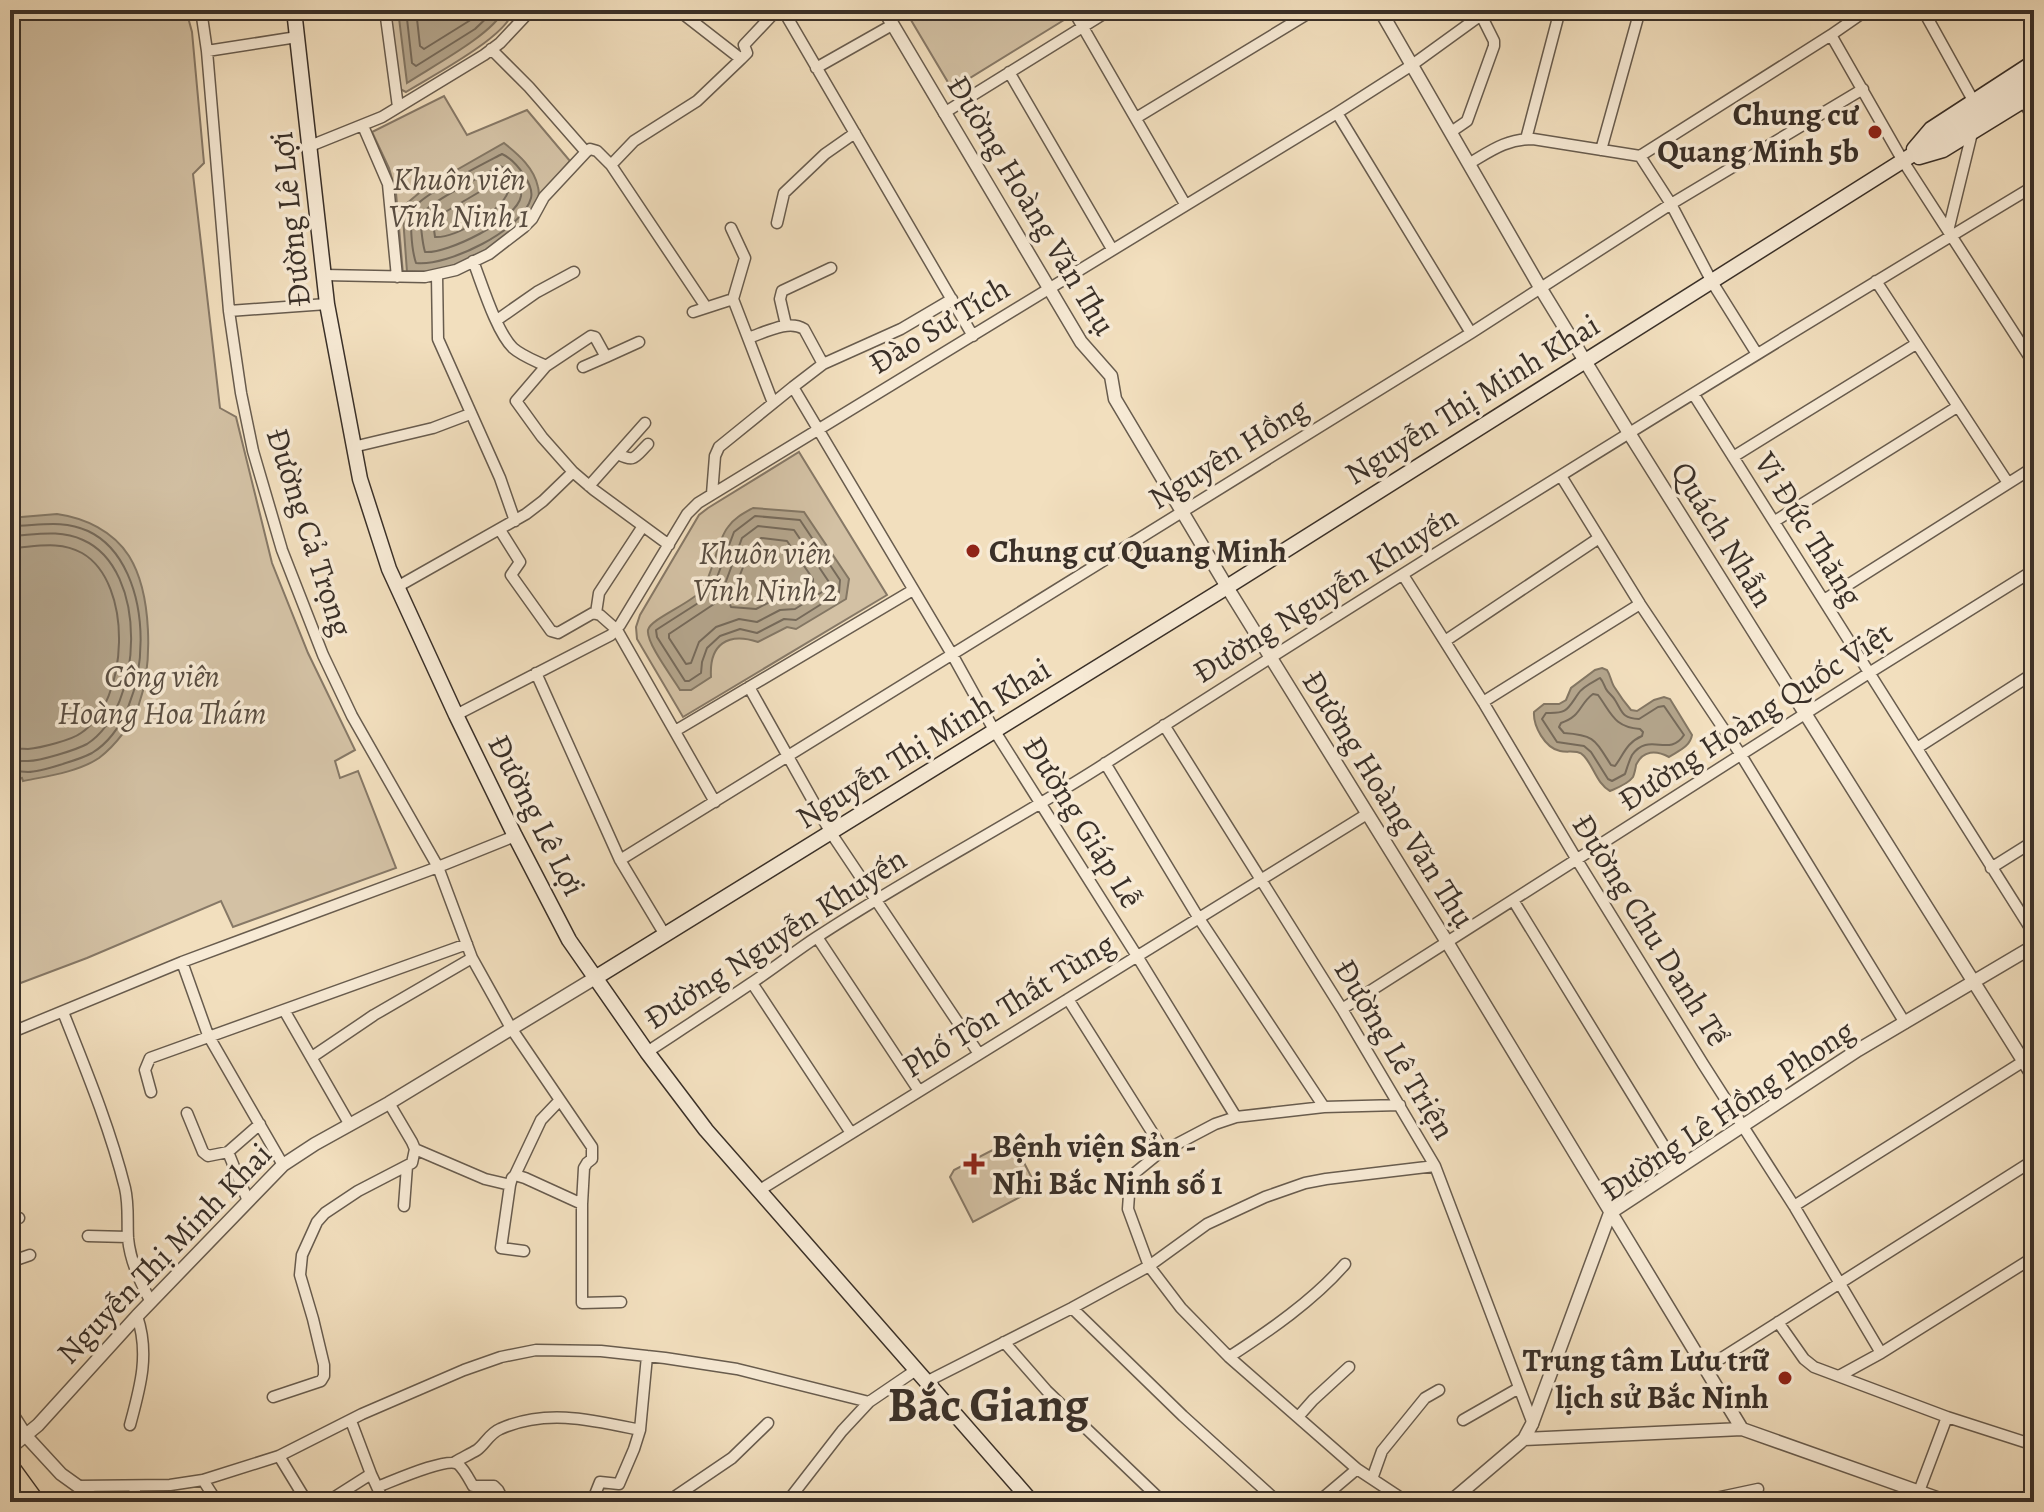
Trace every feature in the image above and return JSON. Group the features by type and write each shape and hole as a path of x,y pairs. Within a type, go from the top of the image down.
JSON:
{"highway":[{"path":"10,1469 34,1502"}],"main road":[{"name":"Đường Lê Lợi","path":"294,10 327,304 353,447 371,515 397,587 515,836 569,940 706,1130 1032,1502"},
{"path":"1903,161 1931,129 2034,62"},
{"name":"Nguyễn Thị Minh Khai","path":"595,978 1227,587 2034,78"},
{"path":"1903,161 1943,150 2029,98"}],"street":[{"name":"Đường Cả Trọng","path":"201,10 229,311 241,393 271,518 317,643 345,701 438,867 472,958 511,1028 587,1139 593,1154 584,1168 582,1303 621,1302"},
{"path":"385,10 398,107"},
{"path":"678,10 741,59"},
{"path":"611,165 642,135 697,101 747,53 744,45 780,10 973,336"},
{"name":"Đường Hoàng Văn Thụ","path":"884,10 1081,342 1111,376 1115,399 1227,587 1447,942 1742,1429"},
{"path":"1073,10 1185,204"},
{"path":"944,113 1110,10"},
{"path":"1136,118 1314,10"},
{"name":"Quách Nhẫn","path":"1380,10 1541,289 1629,433 2034,1078"},
{"path":"1526,139 1560,10"},
{"path":"1601,150 1640,10"},
{"path":"1470,163 1504,143 1518,139 1640,156 1867,10"},
{"path":"1923,10 1974,102"},
{"path":"310,146 363,126 398,107 500,43 529,11"},
{"path":"1451,132 1467,121 1494,46 1484,12"},
{"name":"Đào Sư Tích","path":"456,715 617,630 691,509 712,494 1337,113 1412,65 1484,12"},
{"path":"816,68 892,25"},
{"path":"1831,35 1903,161 2034,364"},
{"path":"207,51 297,37"},
{"path":"491,49 586,152"},
{"path":"1009,72 1112,249"},
{"name":"Nguyên Hồng","path":"620,860 1471,333 1671,204 1863,89"},
{"path":"2029,98 2034,119"},
{"path":"1337,113 1471,333"},
{"path":"363,126 388,184 397,277"},
{"path":"777,223 784,193 825,154 855,133"},
{"path":"1950,234 1972,133"},
{"path":"324,275 397,277 437,275 456,270 489,254 514,236 532,219 544,197 590,149 597,151 611,165 706,307"},
{"path":"1640,156 1757,354"},
{"name":"Đường Nguyễn Khuyến","path":"647,1052 817,937 1040,804 1629,433 1950,234 2034,186"},
{"path":"731,228 745,258 733,299 773,403"},
{"path":"473,261 507,340 516,350 546,366"},
{"path":"786,325 780,299 782,291 831,268"},
{"path":"497,320 537,292 574,272"},
{"path":"437,275 438,339 500,478 515,521"},
{"path":"1876,281 2008,483"},
{"path":"693,312 733,299"},
{"path":"712,494 715,456 719,447 773,403 823,364 901,329 952,299"},
{"path":"229,311 327,304"},
{"path":"748,338 786,325 799,325 823,364"},
{"path":"606,357 594,336 546,366 516,401 573,472 669,545"},
{"path":"583,367 639,342"},
{"path":"1733,457 1916,344"},
{"name":"Đường Giáp Lễ","path":"793,387 994,730 1236,1117"},
{"name":"Vi Đức Thăng","path":"1694,395 2034,934"},
{"path":"1775,521 1957,407"},
{"path":"353,447 433,428 470,414"},
{"path":"589,486 645,423"},
{"path":"618,454 633,459 648,444"},
{"path":"1824,600 2034,467"},
{"path":"397,587 515,521 536,507 573,472"},
{"path":"1561,476 1640,604 1741,755 1905,1023"},
{"path":"596,613 599,593 643,526"},
{"path":"500,530 520,562 511,575 551,631 558,633 596,613"},
{"path":"1445,641 1599,538"},
{"name":"Đường Hoàng Quốc Việt","path":"1342,1009 2034,570"},
{"name":"Đường Chu Danh Tể","path":"1403,575 1794,1206 1881,1353"},
{"path":"675,731 913,590"},
{"path":"1483,702 1640,604"},
{"path":"596,613 617,630 715,802"},
{"path":"536,673 620,860 665,935"},
{"path":"1917,748 2034,673"},
{"path":"749,687 831,833 979,1054"},
{"name":"Đường Lê Triện","path":"1164,725 1342,1009 1435,1166 1539,1438"},
{"path":"1105,763 1198,917 1324,1107"},
{"name":"Phố Tôn Thất Tùng","path":"758,1191 1367,814"},
{"path":"10,1033 182,962 515,836"},
{"path":"1991,868 2034,841"},
{"path":"1513,900 1678,1169"},
{"path":"817,937 919,1091"},
{"path":"151,1092 145,1070 150,1058 467,944"},
{"name":"Đường Lê Hồng Phong","path":"1450,1502 1524,1439 1610,1213 1858,1050 2034,946"},
{"path":"312,1057 374,1015 472,958"},
{"path":"182,962 208,1035 283,1165"},
{"name":"Nguyễn Thị Minh Khai","path":"10,1448 26,1436 283,1165 595,978"},
{"path":"752,983 851,1133"},
{"path":"1068,999 1164,1151"},
{"path":"284,1010 350,1125"},
{"path":"63,1012 96,1096 126,1192 128,1237 135,1268 151,1302"},
{"path":"1794,1206 2024,1061"},
{"path":"524,1251 501,1248 513,1180 541,1120 560,1100"},
{"path":"389,1103 415,1149 485,1179 513,1180 582,1204"},
{"path":"1400,1105 1324,1107 1236,1117 1215,1124 1164,1151 1136,1172 1130,1180 1128,1209 1149,1266 1181,1308 1229,1357 1357,1469 1407,1502"},
{"path":"187,1113 203,1152 208,1156 228,1152 260,1124"},
{"path":"273,1397 321,1381 324,1376 324,1365 300,1275 302,1255 317,1222 358,1191 412,1163 415,1149"},
{"path":"228,1152 248,1201"},
{"path":"1706,1368 2034,1160"},
{"path":"404,1206 407,1166"},
{"path":"926,1382 1149,1266 1207,1224 1265,1197 1305,1183 1435,1166"},
{"path":"88,1236 128,1237"},
{"path":"10,1262 30,1255"},
{"path":"1839,1376 2034,1257"},
{"path":"1229,1357 1319,1290 1345,1264"},
{"path":"1072,1308 1183,1416 1278,1502"},
{"path":"130,1425 143,1370 142,1331 137,1316"},
{"path":"1778,1322 1809,1364 1947,1417 2034,1445"},
{"path":"1004,1342 1047,1391 1163,1502"},
{"path":"78,1486 136,1487 203,1480 279,1456 362,1414 464,1370 501,1357 536,1350 601,1351 737,1369 869,1402"},
{"path":"592,1502 600,1482 619,1484 634,1449 640,1430 647,1356"},
{"path":"1298,1417 1349,1367"},
{"path":"787,1502 842,1431 869,1402 916,1370"},
{"path":"1463,1420 1519,1388"},
{"path":"1372,1479 1382,1451 1425,1398 1439,1390"},
{"path":"10,1411 26,1436 61,1474 100,1502"},
{"path":"377,1487 455,1462 478,1449 497,1430 532,1420 554,1416 580,1418 640,1430"},
{"path":"1917,1497 1947,1417"},
{"path":"351,1421 384,1502"},
{"path":"673,1502 676,1496 732,1458 768,1423"},
{"path":"1524,1439 1742,1429 1917,1497 1948,1502"},
{"path":"279,1456 307,1502"},
{"path":"455,1462 473,1486 494,1486 504,1502"},
{"path":"1318,1502 1357,1469"},
{"path":"327,1502 371,1474"},
{"path":"203,1480 217,1502"},
{"path":"131,1502 136,1487"},
{"path":"1697,1502 1758,1489"}],"green space":[{"name":"Công viên Hoàng Hoa Thám","path":"10,10 186,10 192,32 204,163 193,174 220,408 236,417 272,563 308,653 355,750 335,761 340,778 358,771 396,868 233,927 221,901 10,987"},
{"path":"390,10 513,10 498,32 484,43 406,92 400,89"},
{"path":"905,10 1058,10 1064,20 952,89"},
{"name":"Khuôn viên Vĩnh Ninh 1","path":"444,96 467,135 527,110 570,161 547,187 535,211 487,253 440,272 403,274 396,193 389,168 372,132"},
{"name":"Khuôn viên Vĩnh Ninh 2","path":"799,452 887,595 683,717 637,639 636,627 640,615 699,515"},
{"path":"1006,1143 1015,1145 1037,1188 973,1222 950,1177 954,1170"}],"water":[{"path":"398,10 504,10 474,40 407,83"},
{"path":"504,143 525,162 536,180 538,201 531,214 520,227 473,257 440,269 407,272 403,217 406,204 425,188"},
{"path":"753,508 804,512 849,579 846,599 796,629 787,627 758,642 738,639 722,643 713,656 711,677 691,690 680,690 655,652 648,630 656,621 702,590 724,533 733,521"},
{"path":"57,514 78,519 107,533 122,547 137,571 148,629 144,688 128,726 99,758 62,773 10,781 10,518"},
{"path":"1602,668 1607,670 1631,710 1637,711 1664,697 1670,699 1692,735 1686,746 1669,757 1655,752 1642,756 1631,779 1610,791 1582,754 1549,746 1534,718 1534,712 1544,704 1559,704 1566,700 1571,688"}],"place":[{"name":"Chung cư Quang Minh 5b","path":"1875,132"},
{"name":"Chung cư Quang Minh","path":"973,551"},
{"name":"Bệnh viện Sản - Nhi Bắc Ninh số 1","path":"974,1164"},
{"name":"Trung tâm Lưu trữ lịch sử Bắc Ninh","path":"1785,1378"}],"district":[{"name":"Bắc Giang","path":"988,1404"}]}
